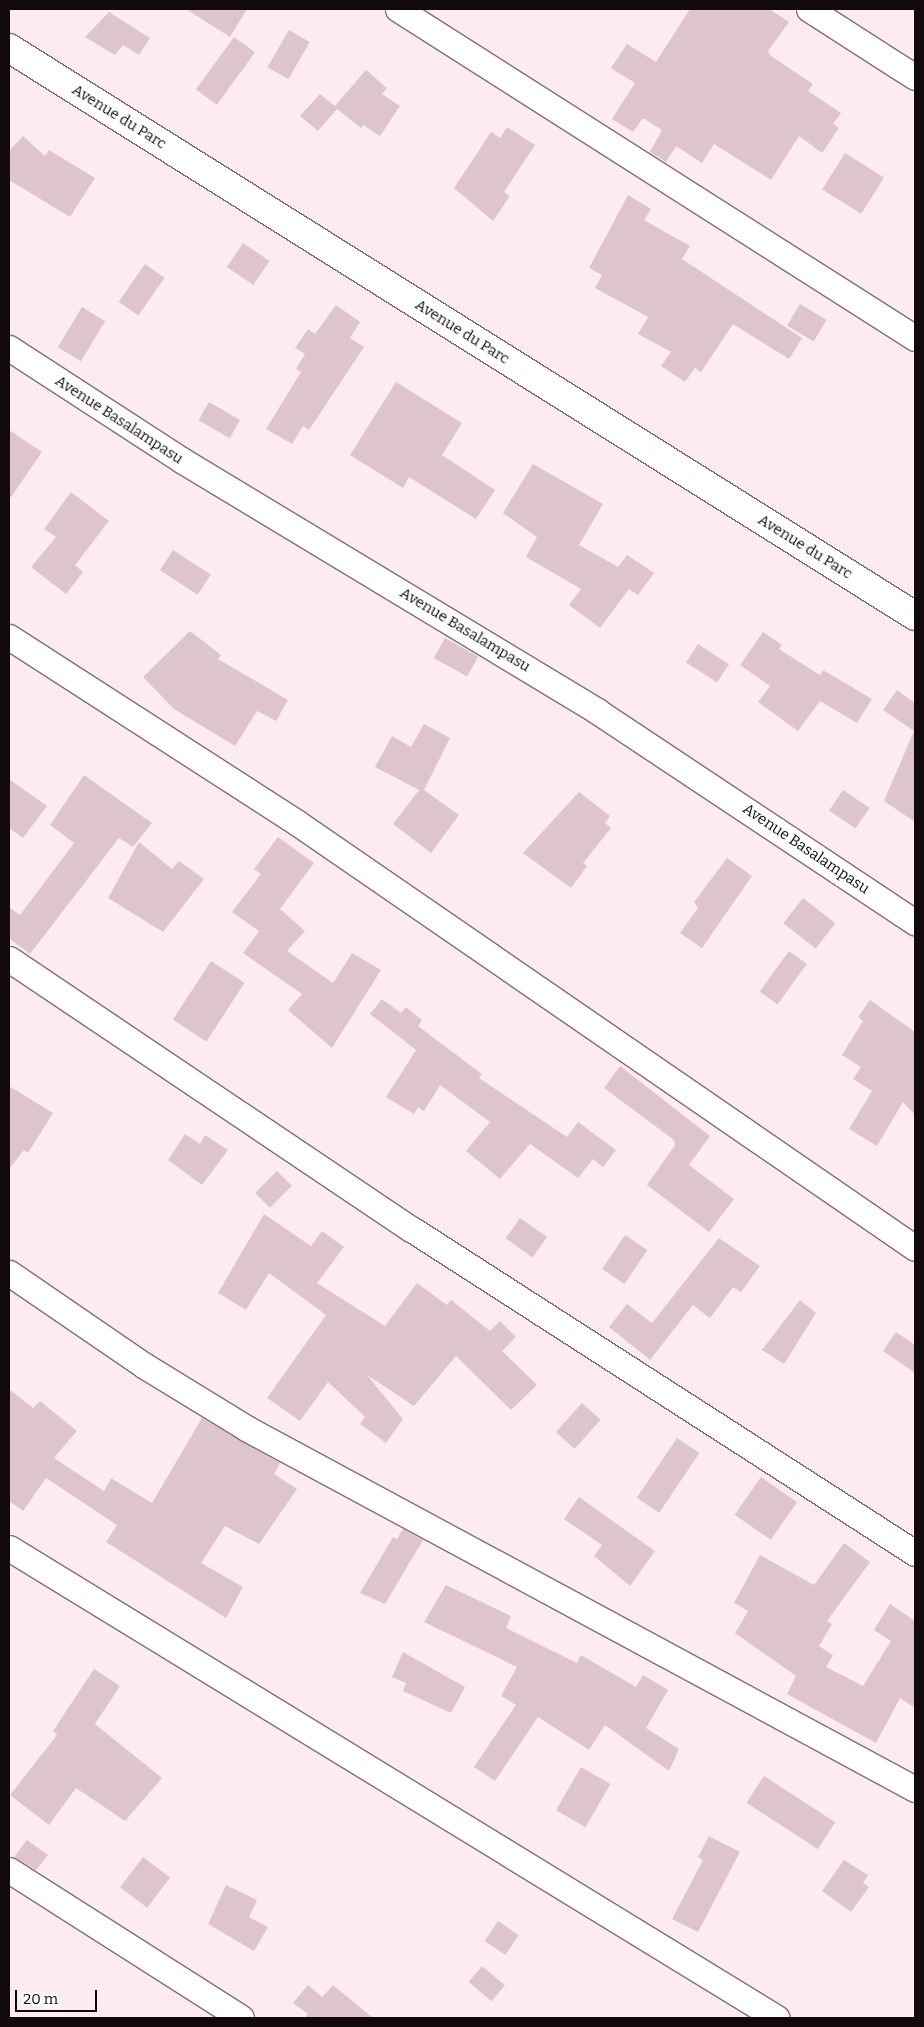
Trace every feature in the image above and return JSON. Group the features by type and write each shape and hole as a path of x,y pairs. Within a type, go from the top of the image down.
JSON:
{"street":[{"path":"398,9 915,338"},
{"path":"809,9 915,77"},
{"name":"Avenue du Parc","path":"9,48 915,616"},
{"name":"Avenue Basalampasu","path":"9,348 183,461 597,711 915,922"},
{"path":"9,637 304,827 915,1248"},
{"path":"9,959 413,1230 915,1553"},
{"path":"9,1272 146,1366 246,1428 915,1789"},
{"path":"9,1548 777,2018"},
{"path":"9,1870 241,2018"}],"building":[{"path":"186,9 247,9 230,37"},
{"path":"690,9 769,9 789,22 768,51 771,56 813,84 808,91 841,113 833,124 839,128 822,153 799,136 771,180 714,144 702,163 676,146 666,162 650,152 662,130 643,118 633,132 612,119 635,83 611,68 627,44 656,62"},
{"path":"109,12 150,38 139,55 123,45 115,55 85,37"},
{"path":"289,30 310,42 288,79 268,67"},
{"path":"234,37 255,52 217,105 196,90"},
{"path":"366,70 387,88 382,94 400,106 380,136 363,125 361,128 337,109 318,131 300,116 320,94 335,106"},
{"path":"507,127 535,145 504,192 510,196 493,221 454,188 491,132 500,138"},
{"path":"23,136 45,156 49,150 95,178 70,217 9,180 9,151"},
{"path":"845,153 884,177 861,214 822,189"},
{"path":"628,195 651,209 644,220 690,246 682,259 802,338 789,359 733,324 701,372 695,368 685,382 661,366 671,352 638,334 648,317 595,288 602,275 589,268"},
{"path":"243,243 270,261 253,285 227,267"},
{"path":"145,264 165,278 138,315 119,302"},
{"path":"800,304 827,320 814,341 787,325"},
{"path":"336,305 360,322 350,338 364,347 309,430 303,426 292,444 266,429 301,372 296,369 305,354 295,348 308,329 315,334"},
{"path":"82,307 105,321 81,361 58,347"},
{"path":"396,382 462,423 442,455 495,490 476,519 409,477 403,488 350,455"},
{"path":"209,402 240,420 230,438 198,420"},
{"path":"9,430 42,452 9,500"},
{"path":"533,464 603,504 579,545 618,567 627,555 654,573 638,595 629,589 600,628 569,605 581,589 526,557 537,537 503,513"},
{"path":"71,492 109,521 75,565 83,572 66,594 31,567 56,537 44,529"},
{"path":"173,550 211,575 198,595 160,570"},
{"path":"190,631 221,655 218,659 288,700 276,721 257,711 235,746 174,709 143,677"},
{"path":"763,632 782,645 779,649 820,675 823,670 872,699 857,723 820,701 798,731 758,702 770,686 740,665"},
{"path":"445,638 478,656 467,677 434,658"},
{"path":"698,644 729,664 717,683 686,662"},
{"path":"897,690 915,703 915,822 884,801 914,731 883,710"},
{"path":"424,724 450,738 424,790 459,815 431,853 393,824 419,790 375,767 392,736 411,747"},
{"path":"84,775 152,823 133,847 119,838 30,954 9,938 9,907 20,915 74,843 50,825"},
{"path":"9,779 47,806 23,838 9,828"},
{"path":"843,790 870,808 856,829 829,811"},
{"path":"579,792 610,816 605,823 611,828 583,863 587,866 571,888 523,853"},
{"path":"278,837 314,863 280,909 305,931 287,951 333,983 352,953 381,970 332,1048 288,1010 302,994 243,953 259,931 232,912 261,874 254,869"},
{"path":"139,842 172,869 179,861 204,879 163,932 108,898"},
{"path":"727,858 752,876 702,948 680,933 698,908 694,902"},
{"path":"803,898 835,923 816,948 783,923"},
{"path":"789,951 807,964 777,1004 760,991"},
{"path":"211,961 245,983 206,1041 173,1020"},
{"path":"382,999 401,1013 406,1007 422,1020 418,1026 482,1074 479,1078 567,1137 578,1122 616,1150 603,1167 593,1159 578,1178 530,1144 500,1179 466,1151 490,1122 440,1085 424,1111 418,1107 414,1114 386,1097 416,1050 370,1014"},
{"path":"870,1000 915,1032 915,1115 903,1102 877,1146 849,1129 872,1091 853,1079 861,1067 842,1055 863,1021 858,1017"},
{"path":"620,1066 710,1136 689,1165 734,1199 709,1232 647,1185 675,1145 674,1140 604,1088"},
{"path":"9,1086 53,1113 28,1153 24,1150 9,1169"},
{"path":"185,1134 200,1144 205,1135 228,1150 202,1185 168,1160"},
{"path":"277,1171 292,1186 270,1208 255,1193"},
{"path":"264,1214 311,1246 322,1231 344,1247 317,1283 385,1326 417,1283 447,1305 451,1300 490,1331 500,1321 516,1337 502,1351 537,1385 511,1410 456,1356 414,1406 367,1375 403,1419 386,1443 360,1424 365,1417 328,1382 300,1421 267,1398 326,1315 269,1273 246,1310 218,1293"},
{"path":"520,1218 547,1237 533,1257 506,1238"},
{"path":"625,1235 647,1250 624,1284 602,1269"},
{"path":"719,1238 760,1266 741,1292 733,1287 710,1318 693,1305 650,1360 609,1327 627,1304 652,1323"},
{"path":"800,1300 816,1313 784,1364 762,1350"},
{"path":"896,1332 915,1345 915,1373 883,1351"},
{"path":"9,1389 33,1408 40,1401 77,1431 54,1458 104,1491 111,1478 152,1503 202,1418 280,1463 274,1474 297,1489 259,1544 225,1526 201,1563 243,1587 226,1618 106,1542 117,1525 46,1478 23,1511 9,1501"},
{"path":"582,1403 601,1420 574,1449 556,1432"},
{"path":"677,1438 699,1453 659,1513 637,1498"},
{"path":"761,1477 797,1502 771,1540 735,1515"},
{"path":"579,1497 655,1551 630,1586 594,1556 602,1545 564,1519"},
{"path":"403,1529 423,1540 385,1604 360,1593 393,1537 397,1539"},
{"path":"844,1543 870,1562 827,1621 832,1624 819,1646 833,1655 826,1667 863,1686 891,1641 874,1630 890,1604 915,1621 915,1708 900,1698 876,1743 787,1694 796,1676 735,1633 748,1611 734,1603 760,1555 814,1585"},
{"path":"446,1585 511,1616 506,1628 577,1663 581,1655 636,1687 643,1675 668,1690 646,1728 679,1749 669,1771 605,1725 589,1750 538,1717 495,1781 474,1767 516,1705 501,1696 517,1667 424,1622"},
{"path":"403,1652 465,1687 451,1713 403,1691 406,1683 392,1677"},
{"path":"94,1669 120,1686 95,1724 162,1778 125,1821 76,1788 49,1825 10,1795 57,1735 53,1731"},
{"path":"581,1767 610,1784 585,1827 556,1810"},
{"path":"764,1776 835,1822 818,1849 747,1803"},
{"path":"709,1836 740,1852 698,1932 672,1919 703,1860 698,1857"},
{"path":"27,1840 48,1855 36,1870 14,1857"},
{"path":"143,1857 170,1877 147,1908 120,1887"},
{"path":"844,1860 868,1875 863,1883 869,1887 851,1912 822,1891"},
{"path":"226,1885 257,1900 249,1917 268,1927 254,1951 208,1924"},
{"path":"498,1921 519,1935 505,1955 485,1941"},
{"path":"482,1966 505,1985 491,2001 469,1982"},
{"path":"308,1985 322,1997 333,1985 373,2018 305,2018 308,2014 293,2003"}]}
